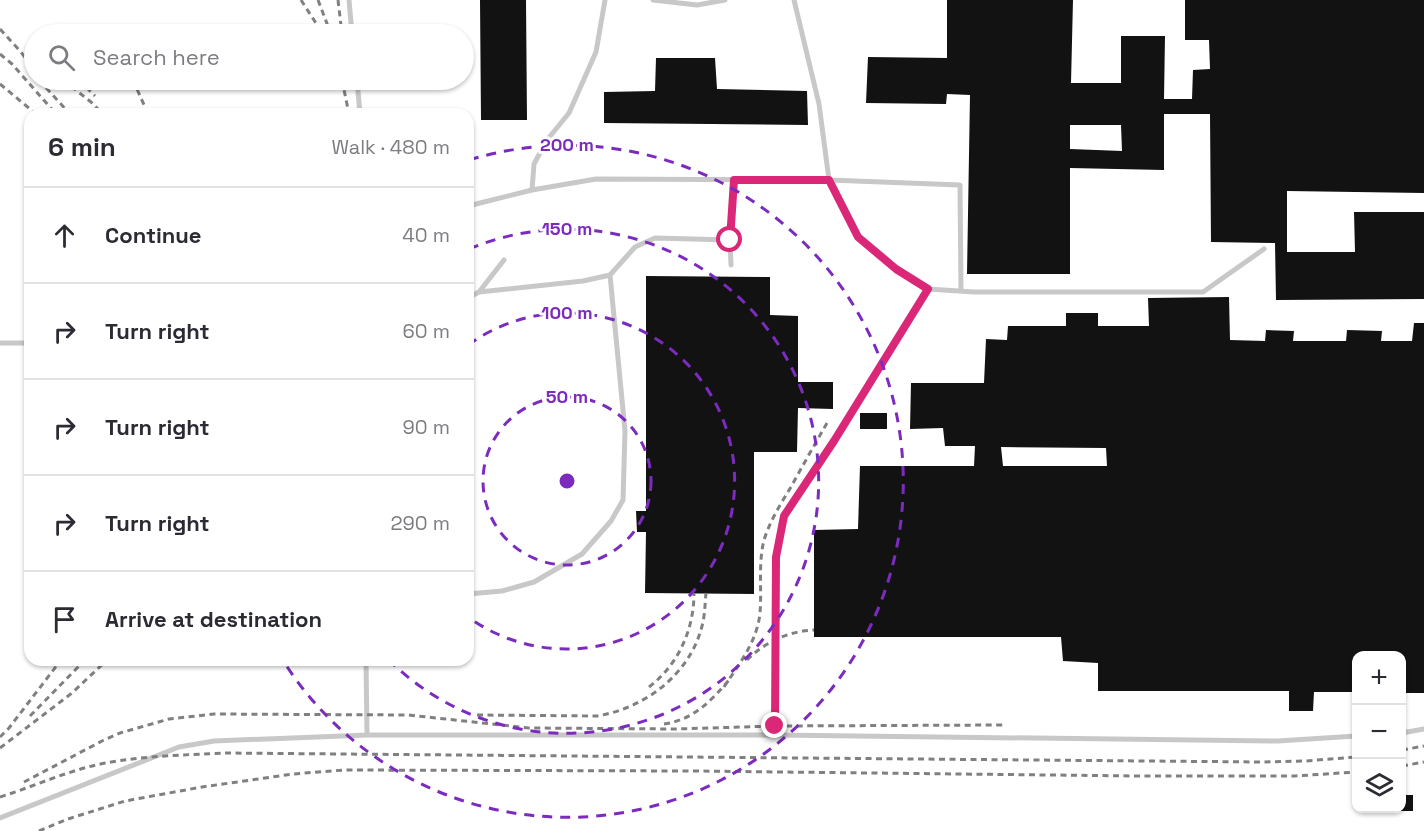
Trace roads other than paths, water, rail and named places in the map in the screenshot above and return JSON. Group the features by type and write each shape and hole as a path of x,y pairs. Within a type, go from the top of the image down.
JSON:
{"lane":[{"path":"349,0 351,24"},
{"path":"532,190 534,164 547,140 569,112 596,52 605,0"},
{"path":"653,0 697,5 725,0"},
{"path":"794,0 819,104 829,180 858,237 896,269 928,289 1203,292 1264,249"},
{"path":"358,90 359,108"},
{"path":"474,204 532,190 596,180 829,180 960,185 961,291"},
{"path":"730,265 734,180"},
{"path":"474,295 479,292 583,281 610,275 635,248 655,238 730,240"},
{"path":"479,292 504,260"},
{"path":"474,593 502,591 534,582 582,554 611,521 624,500 625,430 610,275"},
{"path":"775,735 776,557 784,516 834,441 928,289"},
{"path":"0,343 24,343"},
{"path":"366,666 367,735"},
{"path":"1406,732 1424,729"},
{"path":"0,818 179,747 214,741 367,735 775,735 1278,741 1352,736"}],"railway":[{"path":"301,0 317,24"},
{"path":"318,0 327,24"},
{"path":"338,0 341,24"},
{"path":"0,29 24,56"},
{"path":"0,54 24,78"},
{"path":"0,84 29,108"},
{"path":"35,90 51,108"},
{"path":"48,90 65,108"},
{"path":"76,90 97,108"},
{"path":"89,90 95,96"},
{"path":"137,90 145,108"},
{"path":"344,90 348,108"},
{"path":"724,687 746,652 758,624 761,604 761,558 766,533 827,423"},
{"path":"649,687 668,668 682,646 691,620 694,593"},
{"path":"477,715 597,716 633,705 664,685 689,657 703,622 706,593"},
{"path":"747,660 778,639 814,630"},
{"path":"0,737 56,666"},
{"path":"30,716 79,666"},
{"path":"0,748 72,693 101,666"},
{"path":"664,724 693,714 729,680"},
{"path":"24,782 120,733 169,719 214,714 408,715 529,728 677,729 1003,725"},
{"path":"1406,749 1424,746"},
{"path":"0,797 104,763 226,753 1262,762 1352,757"},
{"path":"1406,765 1424,762"},
{"path":"39,831 125,801 293,774 344,770 1139,776 1295,776 1352,772"}]}
